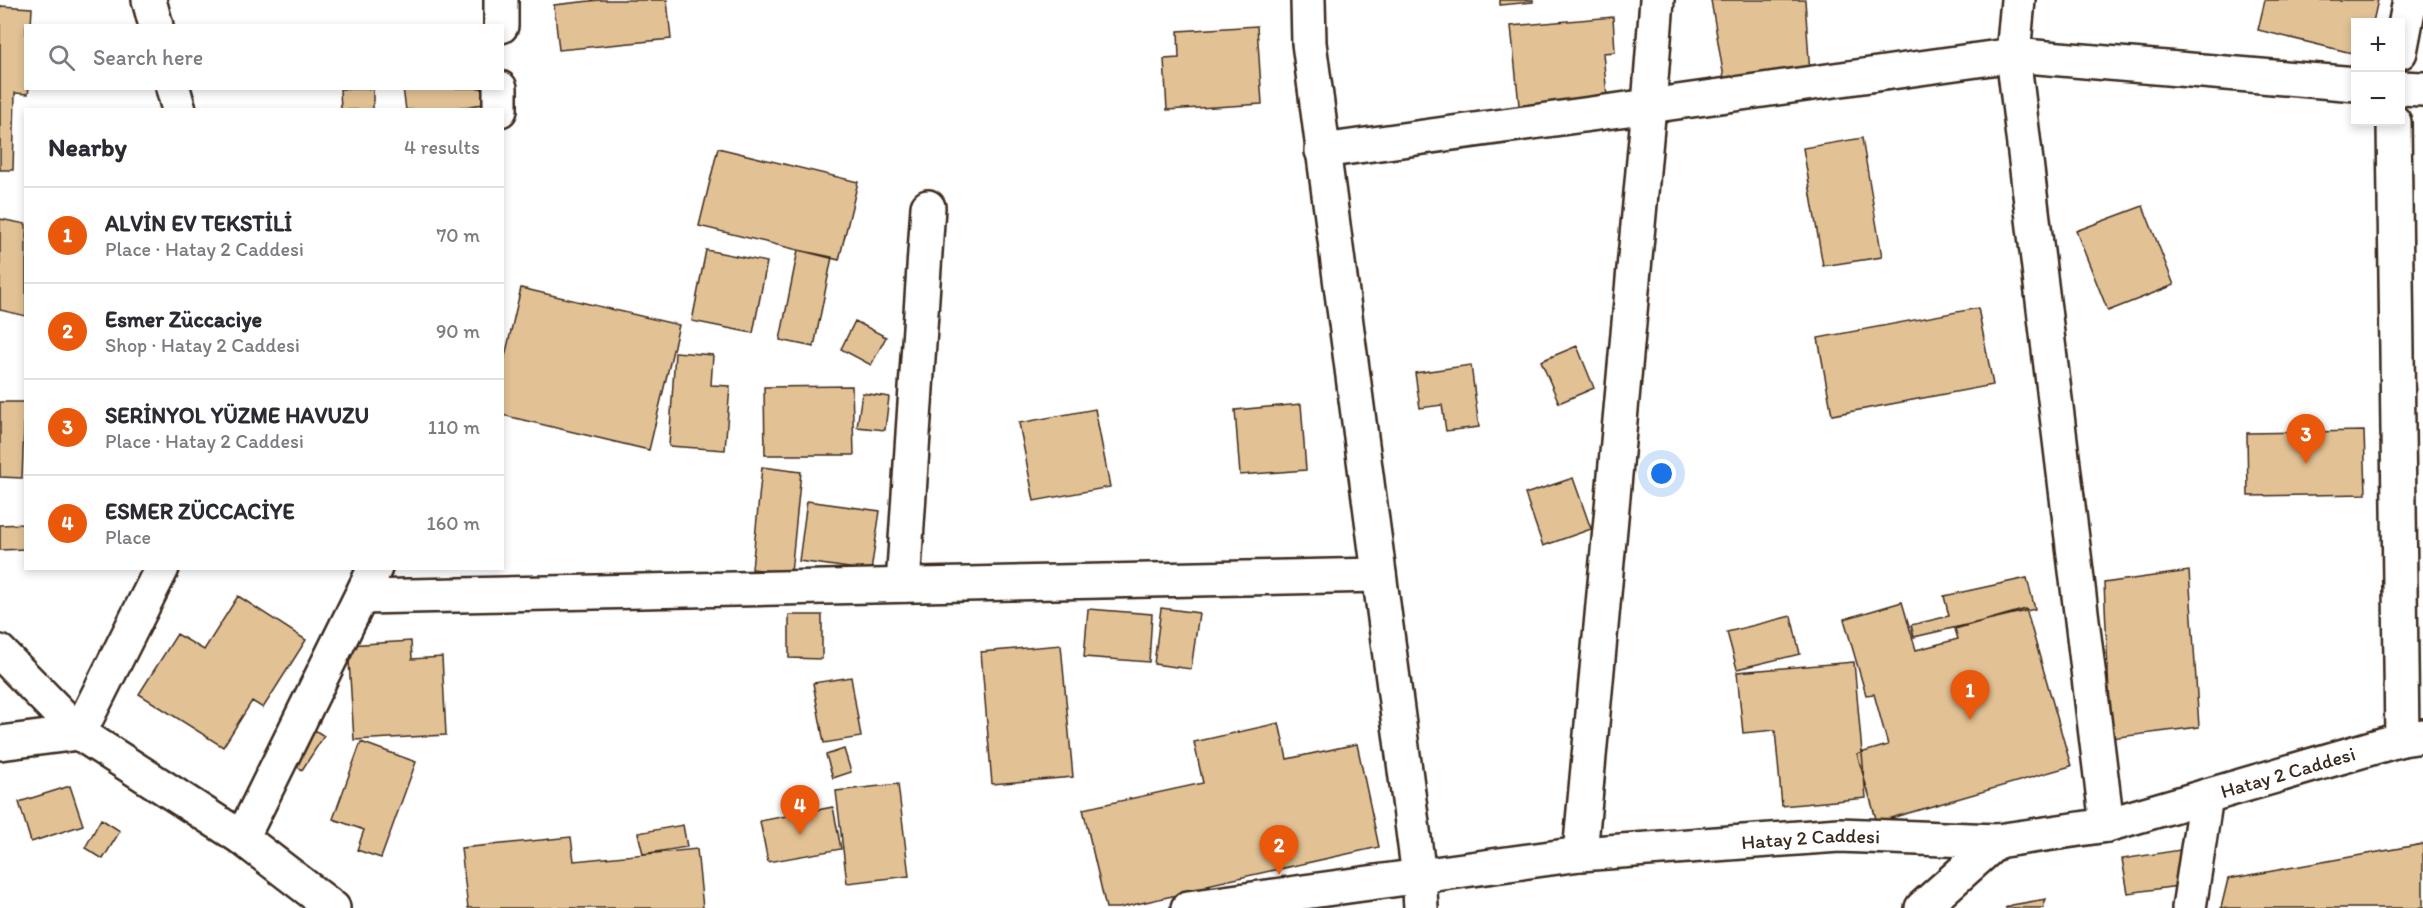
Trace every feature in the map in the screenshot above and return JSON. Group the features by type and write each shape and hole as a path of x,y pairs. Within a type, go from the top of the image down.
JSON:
{"street":[{"path":"149,0 155,24"},
{"path":"501,0 501,24"},
{"path":"1308,0 1309,43 1322,151 1419,876 1421,908"},
{"path":"1580,854 1657,0"},
{"path":"2018,0 2013,55 2107,825"},
{"path":"2405,26 2410,0"},
{"path":"1322,151 2013,55 2351,84"},
{"path":"2405,88 2423,89"},
{"path":"174,90 178,108"},
{"path":"500,90 500,108"},
{"path":"2394,126 2413,737"},
{"path":"903,585 928,207"},
{"path":"79,733 161,570"},
{"path":"242,838 368,583 903,585 1379,575"},
{"path":"0,652 79,733 242,838 333,908"},
{"path":"0,743 79,733"},
{"name":"Hatay 2 Caddesi","path":"1188,908 1580,854 1839,835 1998,841 2107,825 2413,737"},
{"path":"2189,908 2206,796"},
{"path":"1922,908 1998,841"}],"building":[{"path":"599,0 667,0 671,39 559,50 554,5"},
{"path":"1500,0 1533,0 1533,2 1500,5"},
{"path":"1711,0 1805,0 1810,75 1724,78"},
{"path":"2265,0 2378,0 2374,18 2351,18 2351,53 2258,30"},
{"path":"0,6 32,8 31,24 24,24 24,90 29,90 28,94 15,93 13,170 0,170"},
{"path":"1613,17 1615,52 1603,53 1608,107 1520,115 1511,26"},
{"path":"1257,26 1262,104 1167,110 1164,59 1179,58 1178,31"},
{"path":"340,90 373,90 373,108 341,108"},
{"path":"403,90 482,90 484,104 455,108 406,108"},
{"path":"1862,138 1882,257 1823,266 1803,148"},
{"path":"718,148 858,182 839,260 699,226"},
{"path":"2143,206 2174,285 2108,311 2076,231"},
{"path":"0,219 24,224 24,316 0,310"},
{"path":"706,250 767,262 753,333 692,321"},
{"path":"798,250 832,257 814,347 780,340"},
{"path":"521,288 679,325 649,450 504,415 504,360"},
{"path":"1978,308 1993,385 1832,415 1818,338"},
{"path":"855,321 886,337 871,365 841,349"},
{"path":"1577,346 1594,388 1559,403 1541,361"},
{"path":"675,352 713,355 711,385 730,386 725,450 669,446"},
{"path":"1471,365 1479,427 1446,431 1442,405 1420,408 1415,373"},
{"path":"852,386 854,455 765,455 764,387"},
{"path":"862,393 889,397 885,430 857,427"},
{"path":"0,402 24,402 22,478 0,477"},
{"path":"1301,404 1306,470 1240,475 1235,410"},
{"path":"1095,409 1110,487 1034,501 1019,423"},
{"path":"2364,431 2366,494 2248,496 2247,433"},
{"path":"762,467 801,472 791,573 752,569"},
{"path":"1573,478 1591,529 1543,546 1525,494"},
{"path":"807,501 880,511 871,571 799,561"},
{"path":"24,524 24,549 0,550 0,525"},
{"path":"2189,571 2199,727 2111,738 2104,583"},
{"path":"2027,578 2035,609 1914,637 1911,625 1949,616 1944,596"},
{"path":"238,596 306,640 263,708 252,701 223,747 139,694 177,634 204,650"},
{"path":"1902,602 1916,650 1958,639 1955,629 2026,609 2071,766 1877,822 1857,754 1888,745 1874,694 1866,695 1844,619"},
{"path":"1161,608 1199,613 1191,669 1154,664"},
{"path":"1088,609 1152,614 1149,662 1084,657"},
{"path":"789,615 822,615 822,659 789,658"},
{"path":"1791,616 1800,654 1737,669 1727,632"},
{"path":"411,641 412,659 442,657 446,735 354,740 348,645"},
{"path":"1061,645 1073,777 992,784 981,652"},
{"path":"1854,662 1866,798 1782,806 1775,730 1743,733 1737,672"},
{"path":"851,677 861,737 824,743 813,683"},
{"path":"1279,723 1287,759 1357,744 1379,847 1207,885 1208,888 1119,908 1106,908 1083,809 1203,783 1194,742"},
{"path":"307,725 324,736 302,770 286,760"},
{"path":"361,742 416,762 381,858 357,850 364,830 333,819"},
{"path":"844,749 851,772 833,778 826,755"},
{"path":"898,784 909,876 847,883 836,791"},
{"path":"70,786 83,825 31,842 19,802"},
{"path":"833,807 841,849 768,862 760,821"},
{"path":"101,819 120,831 103,859 85,848"},
{"path":"683,825 687,847 643,854 638,833"},
{"path":"571,837 574,861 697,849 703,908 468,908 461,848"},
{"path":"2423,844 2423,908 2221,908 2228,879"},
{"path":"2180,850 2185,885 2128,893 2122,859"},
{"path":"2046,899 2043,908 2005,908 2012,905"}],"place":[{"name":"SERİNYOL YÜZME HAVUZU","path":"2306,464"},
{"name":"ALVİN EV TEKSTİLİ","path":"1970,720"},
{"name":"ESMER ZÜCCACİYE","path":"800,835"},
{"name":"Esmer Züccaciye","path":"1279,875"}]}
